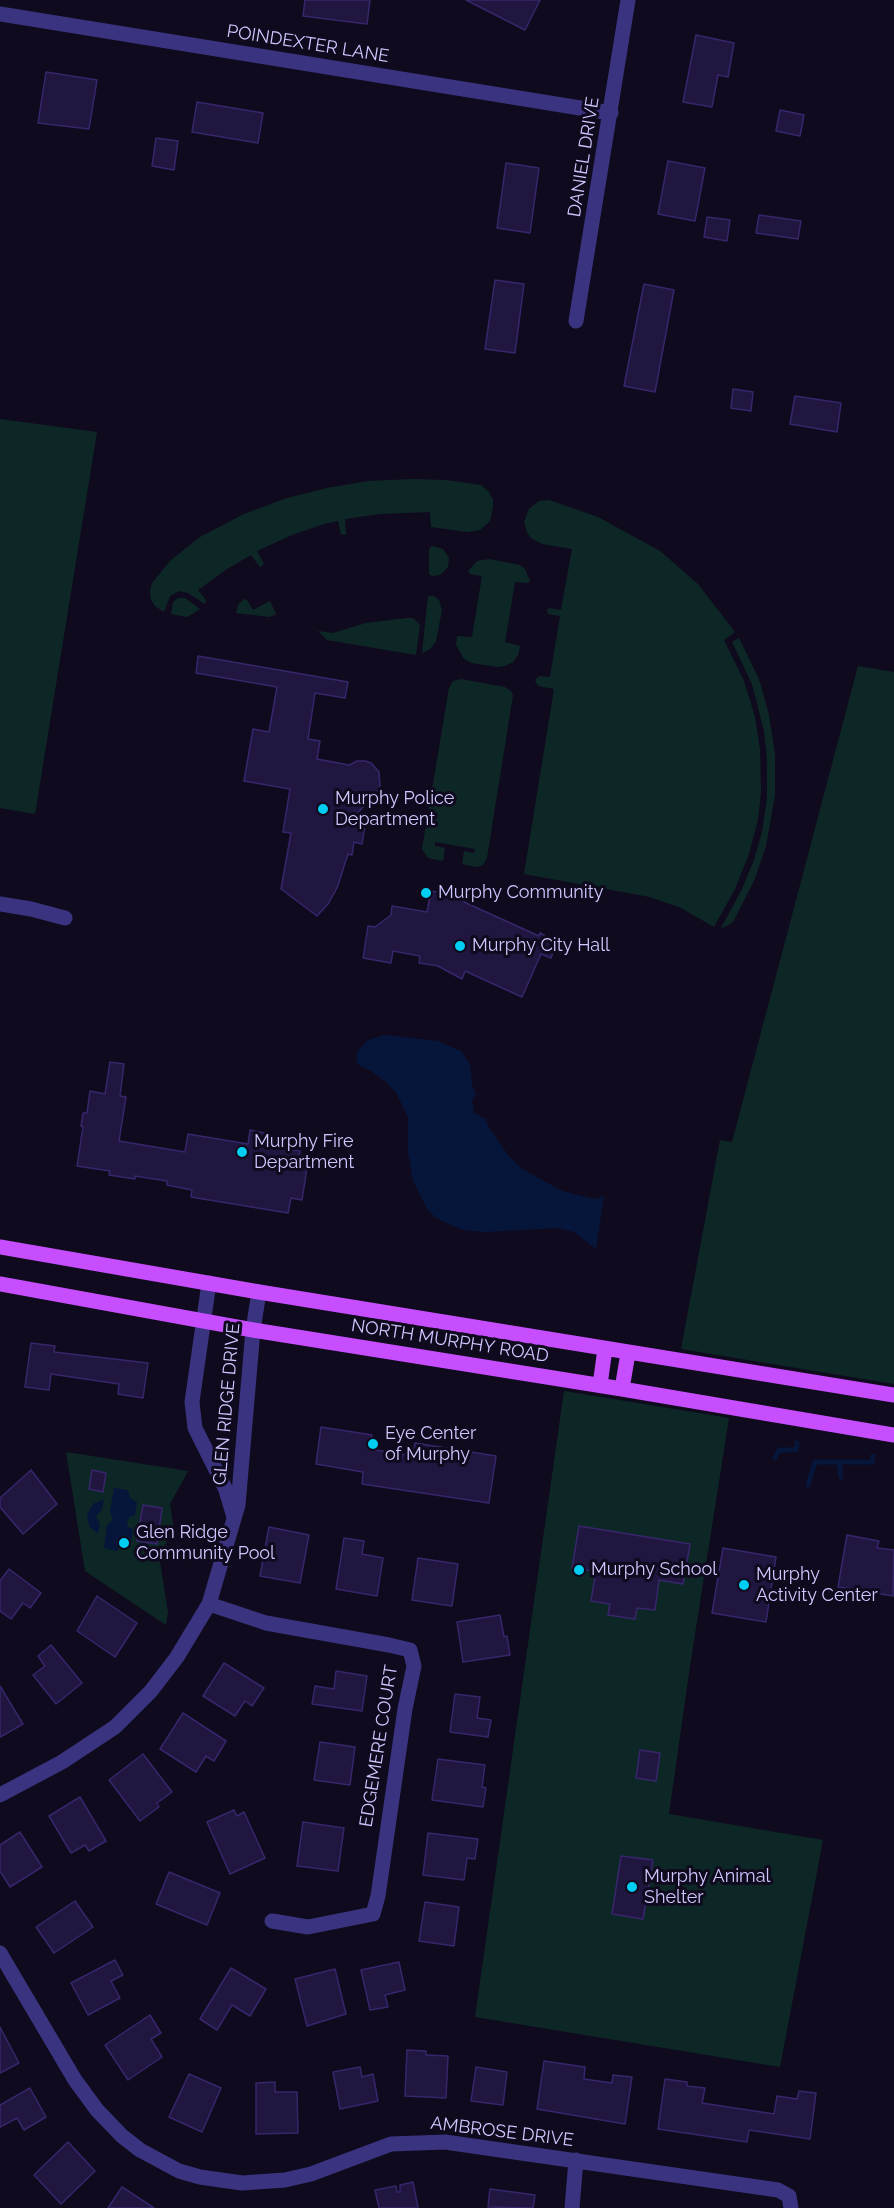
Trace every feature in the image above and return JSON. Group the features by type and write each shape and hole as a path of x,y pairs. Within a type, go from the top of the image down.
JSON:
{"main road":[{"name":"NORTH MURPHY ROAD","path":"0,1247 259,1292 894,1395"},
{"name":"NORTH MURPHY ROAD","path":"0,1284 252,1330 600,1385 894,1435"},
{"path":"600,1385 605,1349"},
{"path":"622,1389 628,1353"}],"street":[{"name":"DANIEL DRIVE","path":"576,321 628,0"},
{"name":"POINDEXTER LANE","path":"0,14 611,113"},
{"path":"0,904 65,918"},
{"name":"GLEN RIDGE DRIVE","path":"208,1283 192,1402 195,1428 226,1490 234,1520"},
{"name":"GLEN RIDGE DRIVE","path":"0,1795 62,1762 115,1727 151,1691 177,1657 209,1604 238,1505 252,1330 259,1292"},
{"name":"EDGEMERE COURT","path":"209,1604 266,1623 410,1650 414,1666 403,1720 378,1896 373,1914 308,1927 272,1921"},
{"name":"AMBROSE DRIVE","path":"0,1953 75,2080 96,2110 140,2150 179,2170 221,2181 264,2183 311,2174 376,2148 405,2142 445,2142 778,2190 790,2202"},
{"path":"572,2208 576,2160"}],"green space":[{"path":"0,419 97,432 35,814 0,808"},
{"path":"445,480 481,485 489,492 493,500 490,521 480,530 468,532 431,527 430,512 380,514 345,519 346,535 341,534 338,521 324,524 257,551 264,564 260,567 251,555 227,569 198,590 206,600 205,604 188,593 179,591 170,596 164,612 151,600 152,583 171,560 200,537 244,514 287,498 327,488 368,481"},
{"path":"549,500 598,517 660,551 698,584 735,632 724,640 744,681 755,717 760,750 761,792 758,819 749,854 735,889 714,927 681,908 650,897 524,874 554,689 538,686 535,680 539,676 550,677 560,616 548,614 547,610 549,608 561,610 572,549 542,544 531,538 527,532 524,522 529,509 539,501"},
{"path":"432,546 443,549 449,558 448,567 440,575 429,574 429,549"},
{"path":"489,559 520,565 525,569 530,581 528,583 515,582 505,642 520,646 518,655 513,662 497,667 472,663 464,659 456,645 457,636 472,637 482,576 470,574 468,571 477,561"},
{"path":"428,596 434,596 439,600 442,610 436,641 430,649 422,653"},
{"path":"178,598 185,598 200,609 187,617 171,614 173,602"},
{"path":"244,599 253,610 270,601 276,614 270,617 236,613 238,605"},
{"path":"413,618 420,625 416,655 327,640 318,631 333,633 366,623"},
{"path":"739,638 759,679 769,715 775,754 775,795 766,846 754,881 733,922 721,928 742,889 754,860 762,832 767,799 764,731 752,684 732,642"},
{"path":"858,666 894,672 894,1384 681,1349 720,1140 732,1142"},
{"path":"461,679 505,687 513,695 487,858 483,865 476,867 462,864 464,851 474,853 475,849 435,842 435,846 445,848 443,861 428,858 422,849 449,688 453,681"},
{"path":"564,1391 729,1418 669,1814 823,1840 780,2067 475,2017"},
{"name":"Glen Ridge Community Pool","path":"66,1452 188,1471 170,1504 174,1530 159,1555 168,1613 166,1625 85,1571"}],"water":[{"path":"385,1035 438,1041 461,1051 470,1065 472,1085 476,1094 472,1101 474,1113 486,1119 488,1126 508,1155 522,1169 562,1191 595,1199 604,1196 596,1249 574,1232 557,1228 486,1232 463,1230 440,1220 428,1211 413,1181 408,1153 408,1118 397,1094 386,1082 360,1066 356,1061 357,1052 368,1040"},
{"path":"114,1488 128,1490 130,1498 137,1502 135,1516 131,1516 127,1521 128,1527 133,1529 131,1543 121,1545 117,1551 104,1548 107,1525 113,1520 110,1511"},
{"path":"104,1499 102,1509 96,1516 100,1524 98,1534 89,1526 87,1514 93,1504"}],"building":[{"path":"305,0 370,0 367,24 303,16"},
{"path":"466,0 540,0 525,30"},
{"path":"696,35 734,43 728,77 718,75 712,107 683,102"},
{"path":"46,72 97,80 89,129 38,123"},
{"path":"197,102 263,113 258,143 192,132"},
{"path":"780,110 804,115 800,136 776,131"},
{"path":"156,138 178,141 174,170 152,166"},
{"path":"668,161 705,168 695,221 658,214"},
{"path":"506,163 539,168 530,233 497,228"},
{"path":"759,215 801,221 798,239 756,233"},
{"path":"707,217 730,220 727,241 704,237"},
{"path":"495,280 524,284 515,353 485,349"},
{"path":"644,284 674,290 655,392 624,386"},
{"path":"733,389 753,392 751,411 731,408"},
{"path":"795,396 841,403 837,432 790,424"},
{"name":"Murphy Police Department","path":"198,656 348,682 345,698 315,693 308,739 320,741 317,759 349,765 357,761 371,763 379,772 380,785 378,791 354,817 366,818 362,844 354,842 352,855 348,854 337,888 328,904 317,916 281,889 291,833 283,832 290,789 244,781 253,729 269,732 277,687 196,673"},
{"name":"Murphy City Hall","path":"431,891 465,897 464,902 557,942 551,958 541,954 522,997 465,971 462,979 438,966 419,963 420,956 393,951 391,963 363,958 368,926 375,927 391,915 392,906 427,912"},
{"name":"Murphy Fire Department","path":"110,1062 124,1064 120,1096 126,1097 119,1141 185,1152 188,1134 248,1144 250,1130 269,1134 267,1146 300,1151 297,1166 307,1168 302,1200 291,1198 288,1213 191,1197 192,1190 167,1185 167,1181 109,1175 110,1171 77,1166 83,1113 87,1113 90,1091 105,1094"},
{"path":"31,1343 55,1346 54,1352 148,1363 143,1398 118,1394 119,1384 51,1374 49,1390 25,1387"},
{"path":"321,1427 372,1435 370,1449 413,1456 415,1443 496,1456 489,1503 362,1484 363,1472 316,1464"},
{"path":"31,1470 57,1504 23,1534 0,1507 0,1498"},
{"path":"92,1470 106,1473 103,1492 89,1489"},
{"path":"143,1505 162,1508 157,1544 137,1541"},
{"path":"579,1526 690,1544 683,1584 659,1580 655,1610 637,1608 635,1619 608,1615 610,1604 591,1601 596,1571 572,1568"},
{"path":"269,1527 309,1535 300,1583 260,1576"},
{"path":"847,1535 879,1541 877,1548 894,1550 893,1596 838,1587"},
{"path":"344,1538 364,1541 362,1554 383,1558 377,1596 336,1589"},
{"name":"Murphy Activity Center","path":"723,1548 776,1557 766,1622 712,1613"},
{"path":"418,1558 458,1564 452,1606 412,1600"},
{"path":"9,1569 41,1593 30,1608 23,1603 11,1619 0,1611 0,1581"},
{"path":"97,1596 137,1623 115,1657 77,1631"},
{"path":"500,1615 510,1655 463,1662 457,1622"},
{"path":"51,1645 82,1683 56,1704 33,1675 45,1666 38,1656"},
{"path":"224,1663 264,1688 252,1706 245,1701 235,1716 203,1696"},
{"path":"336,1671 367,1676 362,1711 312,1704 315,1686 334,1689"},
{"path":"0,1686 23,1724 0,1737"},
{"path":"455,1694 480,1697 477,1718 491,1720 488,1737 450,1732"},
{"path":"183,1713 226,1741 214,1761 206,1756 196,1772 160,1749"},
{"path":"320,1742 355,1747 350,1785 314,1780"},
{"path":"640,1750 660,1753 656,1781 636,1778"},
{"path":"143,1754 172,1792 157,1803 159,1807 140,1821 109,1780"},
{"path":"438,1759 485,1765 482,1787 486,1788 483,1807 432,1800"},
{"path":"80,1797 106,1841 89,1851 85,1845 71,1853 49,1816"},
{"path":"234,1810 237,1816 244,1812 265,1858 230,1874 207,1822"},
{"path":"303,1822 344,1828 338,1871 297,1866"},
{"path":"20,1832 42,1867 10,1887 0,1871 0,1845"},
{"path":"428,1833 478,1839 475,1859 467,1858 464,1880 423,1875"},
{"name":"Murphy Animal Shelter","path":"621,1856 653,1860 643,1919 612,1914"},
{"path":"169,1872 220,1893 207,1925 156,1904"},
{"path":"75,1901 93,1927 54,1953 36,1927"},
{"path":"425,1902 459,1907 454,1946 419,1941"},
{"path":"115,1960 123,1975 111,1981 120,1998 88,2015 71,1983"},
{"path":"399,1962 405,1990 385,1995 388,2007 370,2010 361,1970"},
{"path":"231,1968 266,1989 250,2016 232,2005 217,2030 200,2019"},
{"path":"335,1969 346,2014 307,2026 295,1979"},
{"path":"150,2015 161,2033 151,2039 162,2057 128,2080 105,2045"},
{"path":"0,2027 19,2063 0,2073"},
{"path":"407,2050 426,2051 426,2055 448,2056 446,2098 405,2096"},
{"path":"544,2061 585,2067 584,2079 612,2083 613,2075 632,2077 625,2124 537,2109"},
{"path":"360,2067 362,2077 373,2074 378,2101 340,2109 333,2072"},
{"path":"476,2067 507,2072 503,2105 471,2101"},
{"path":"189,2074 221,2088 202,2132 169,2117"},
{"path":"665,2079 687,2082 687,2086 705,2088 702,2103 774,2114 777,2096 797,2099 799,2091 816,2093 810,2139 749,2130 747,2142 658,2129"},
{"path":"275,2082 275,2092 297,2092 298,2133 256,2134 256,2083"},
{"path":"30,2088 46,2117 24,2130 17,2118 0,2127 0,2105"},
{"path":"68,2142 95,2171 61,2204 34,2175"},
{"path":"413,2182 418,2208 379,2208 375,2190 396,2186 397,2192 400,2192 400,2185"},
{"path":"122,2187 154,2208 108,2208"},
{"path":"490,2189 535,2195 533,2208 488,2207"}],"waterway":[{"path":"775,1458 779,1450 796,1450 797,1443"},
{"path":"808,1485 815,1462 872,1462 873,1456"},
{"path":"839,1462 841,1477"}],"place":[{"name":"Murphy Police Department","path":"323,809"},
{"name":"Murphy Community","path":"426,893"},
{"name":"Murphy City Hall","path":"460,946"},
{"name":"Murphy Fire Department","path":"242,1152"},
{"name":"Eye Center of Murphy","path":"373,1444"},
{"name":"Glen Ridge Community Pool","path":"124,1543"},
{"name":"Murphy School","path":"579,1570"},
{"name":"Murphy Activity Center","path":"744,1585"},
{"name":"Murphy Animal Shelter","path":"632,1887"}]}
